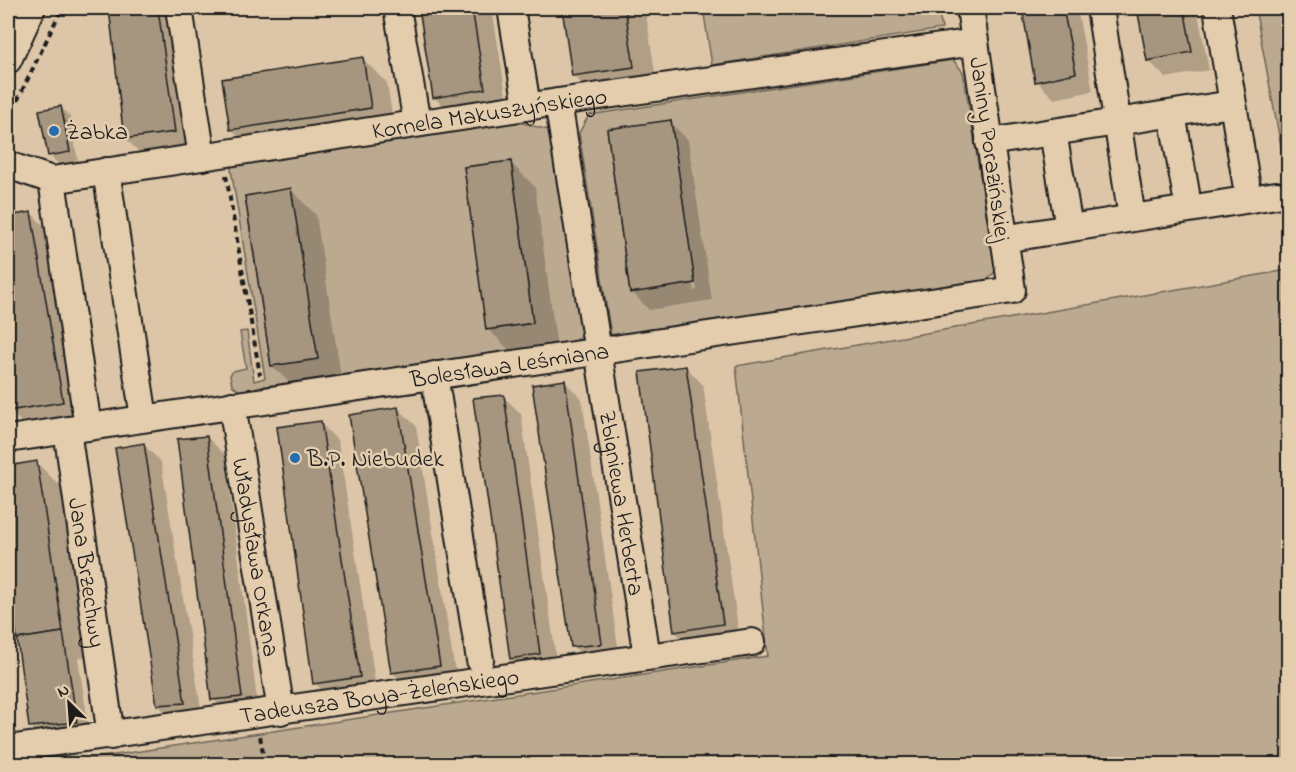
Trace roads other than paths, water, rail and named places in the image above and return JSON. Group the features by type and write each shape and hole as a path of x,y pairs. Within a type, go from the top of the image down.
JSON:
{"street":[{"path":"8,60 32,8"},
{"path":"180,8 212,155"},
{"path":"397,8 417,123"},
{"path":"511,8 527,106"},
{"name":"Janiny Porazińskiej","path":"970,8 1012,290"},
{"path":"1100,8 1131,205"},
{"path":"1217,8 1246,182"},
{"name":"Kornela Makuszyńskiego","path":"8,165 52,180 527,106 975,42"},
{"name":"Zbigniewa Herberta","path":"558,102 647,656"},
{"path":"989,142 1232,104"},
{"path":"1172,114 1186,193"},
{"path":"1053,132 1067,216"},
{"path":"106,171 144,418"},
{"name":"Jana Brzechwy","path":"52,180 110,726"},
{"path":"1004,239 1276,195"},
{"name":"Bolesława Leśmiana","path":"8,439 1012,290"},
{"path":"434,375 480,660"},
{"name":"Władysława Orkana","path":"232,405 269,713"},
{"name":"Tadeusza Boya-Żeleńskiego","path":"8,749 110,726 269,713 752,642"}],"place":[{"name":"Żabka","path":"54,131"},
{"name":"B.P. Niebudek","path":"295,458"}]}
